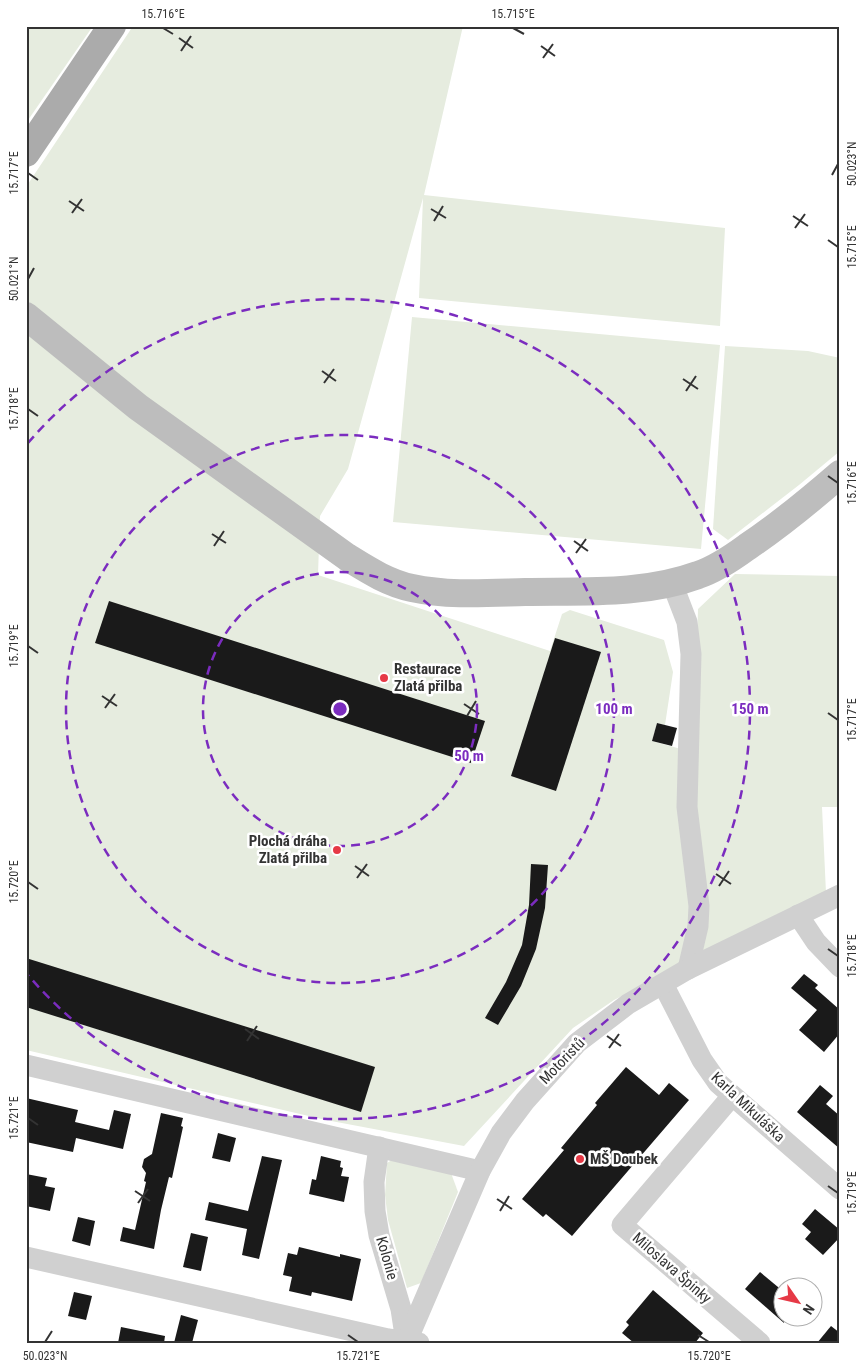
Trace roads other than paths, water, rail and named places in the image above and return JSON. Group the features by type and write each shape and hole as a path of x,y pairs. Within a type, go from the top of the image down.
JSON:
{"main road":[{"path":"26,153 112,26"}],"street":[{"path":"26,316 138,407 347,557 389,581 412,588 436,592 465,593 616,590 672,583 700,575 730,559 784,522 840,474"},
{"path":"672,583 687,622 690,654 687,807 698,906 698,926 688,969"},
{"name":"Motoristů","path":"411,1342 480,1171 501,1133 525,1101 572,1049 621,1009 688,969 840,895"},
{"path":"798,915 816,942 840,967"},
{"name":"Karla Mikuláška","path":"663,984 710,1073 718,1083 840,1189"},
{"path":"26,1065 480,1171"},
{"name":"Miloslava Špinky","path":"732,1096 622,1225 760,1343"},
{"name":"Kolonie","path":"379,1146 374,1182 375,1211 379,1235 411,1342"},
{"path":"26,1256 388,1339 411,1342"}],"place":[{"name":"Restaurace Zlatá přilba","path":"384,678"},
{"name":"Plochá dráha Zlatá přilba","path":"337,850"},
{"name":"MŠ Doubek","path":"580,1159"}]}
